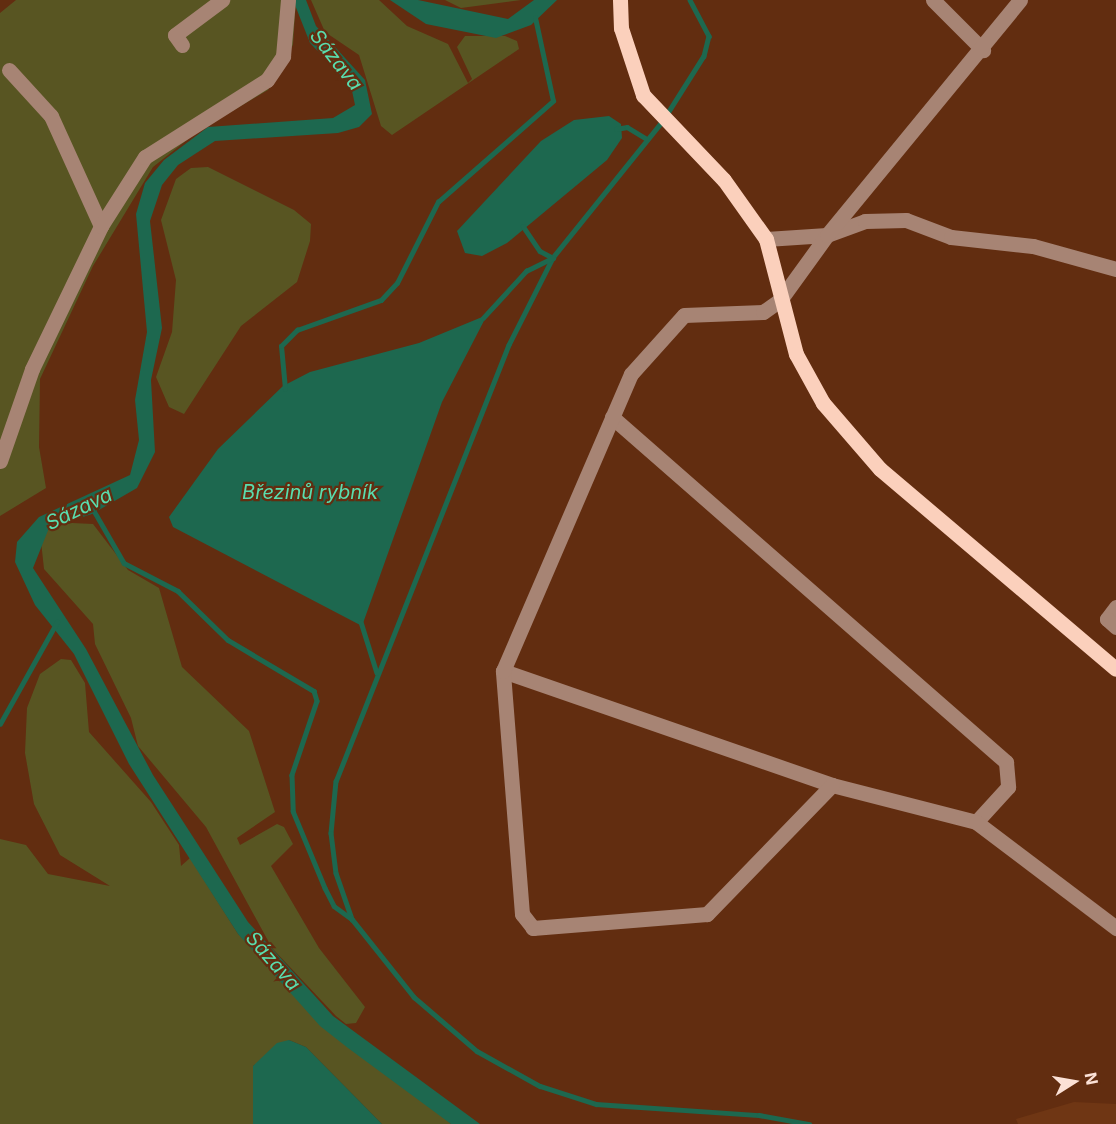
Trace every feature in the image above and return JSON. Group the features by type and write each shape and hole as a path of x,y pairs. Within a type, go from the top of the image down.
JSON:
{"main road":[{"path":"620,0 631,67 662,120 724,180 766,239 780,300 808,379 866,454 1116,669"}],"street":[{"path":"182,45 175,35 222,0"},
{"path":"0,460 32,369 101,226 145,157 267,80 283,56 288,0"},
{"path":"933,0 983,50"},
{"path":"832,785 707,914 533,928 522,914 503,671 631,374 684,315 763,312 780,300 826,236 983,50 1020,0"},
{"path":"9,70 51,116 101,226"},
{"path":"766,239 826,236 865,221 906,220 951,237 1033,246 1116,269"},
{"path":"612,417 1006,762 1008,787 976,822"},
{"path":"1116,608 1107,619 1116,627"},
{"path":"503,671 832,785 976,822 1116,928"}],"shaded area":[{"path":"16,0 296,0 293,45 268,90 197,132 153,167 93,266 40,379 39,447 46,488 0,516 0,13"},
{"path":"311,0 379,0 407,26 448,44 468,83 472,79 457,47 465,36 505,36 517,41 519,49 392,135 381,126 359,55 325,32"},
{"path":"445,0 521,0 461,8"},
{"path":"208,167 294,210 311,224 310,241 297,282 241,326 184,414 169,407 156,377 172,332 176,280 161,220 176,179 191,168"},
{"path":"72,523 93,524 128,570 159,588 182,667 249,731 275,812 237,838 240,845 277,824 284,827 293,844 271,866 319,948 365,1007 356,1023 346,1024 336,1016 272,948 206,827 138,746 131,718 95,644 93,624 44,569 41,541 49,528"},
{"path":"61,659 71,660 85,683 89,732 151,802 179,845 181,866 190,858 238,934 451,1124 382,1124 306,1047 289,1040 253,1066 253,1124 0,1124 0,839 26,845 48,874 110,886 60,855 34,804 25,753 27,708 40,674"},
{"path":"1074,1102 1116,1104 1116,1124 1018,1124 1016,1119"}],"water":[{"name":"Sázava","path":"293,0 306,0 316,26 365,80 372,114 359,127 338,133 215,141 178,165 162,185 150,221 162,328 151,380 155,452 137,488 92,514 49,528 33,568 86,649 153,775 248,922 333,1016 480,1124 451,1124 348,1048 320,1026 238,934 129,764 74,654 35,605 15,562 17,542 39,517 130,475 139,440 135,400 147,332 136,214 145,183 164,160 208,127 333,118 355,105 351,86 310,43"},
{"path":"390,0 418,0 508,19 534,0 557,0 531,25 496,38 426,24"},
{"path":"609,116 621,124 622,138 607,160 507,243 482,256 465,253 457,231 541,141 574,120"},
{"name":"Březinů rybník","path":"487,315 442,402 362,626 173,527 169,517 218,449 283,386 310,372 419,343"},
{"path":"289,1040 306,1047 382,1124 253,1124 253,1066 277,1043"}],"waterway":[{"path":"690,0 709,36 704,56 663,121 553,258 509,345 336,781 331,833 336,873 352,919 414,997 477,1051 540,1086 596,1104 759,1115 809,1124"},
{"path":"285,389 281,346 297,330 381,300 397,283 438,202 553,101 535,18"},
{"path":"616,129 627,127 647,139"},
{"path":"523,226 540,251 553,258"},
{"path":"483,318 526,271 553,258"},
{"name":"Sázava","path":"93,509 124,563 178,591 228,640 314,691 317,701 292,775 293,811 334,906 352,919"},
{"path":"0,724 57,622"},
{"path":"361,622 377,673"}]}
